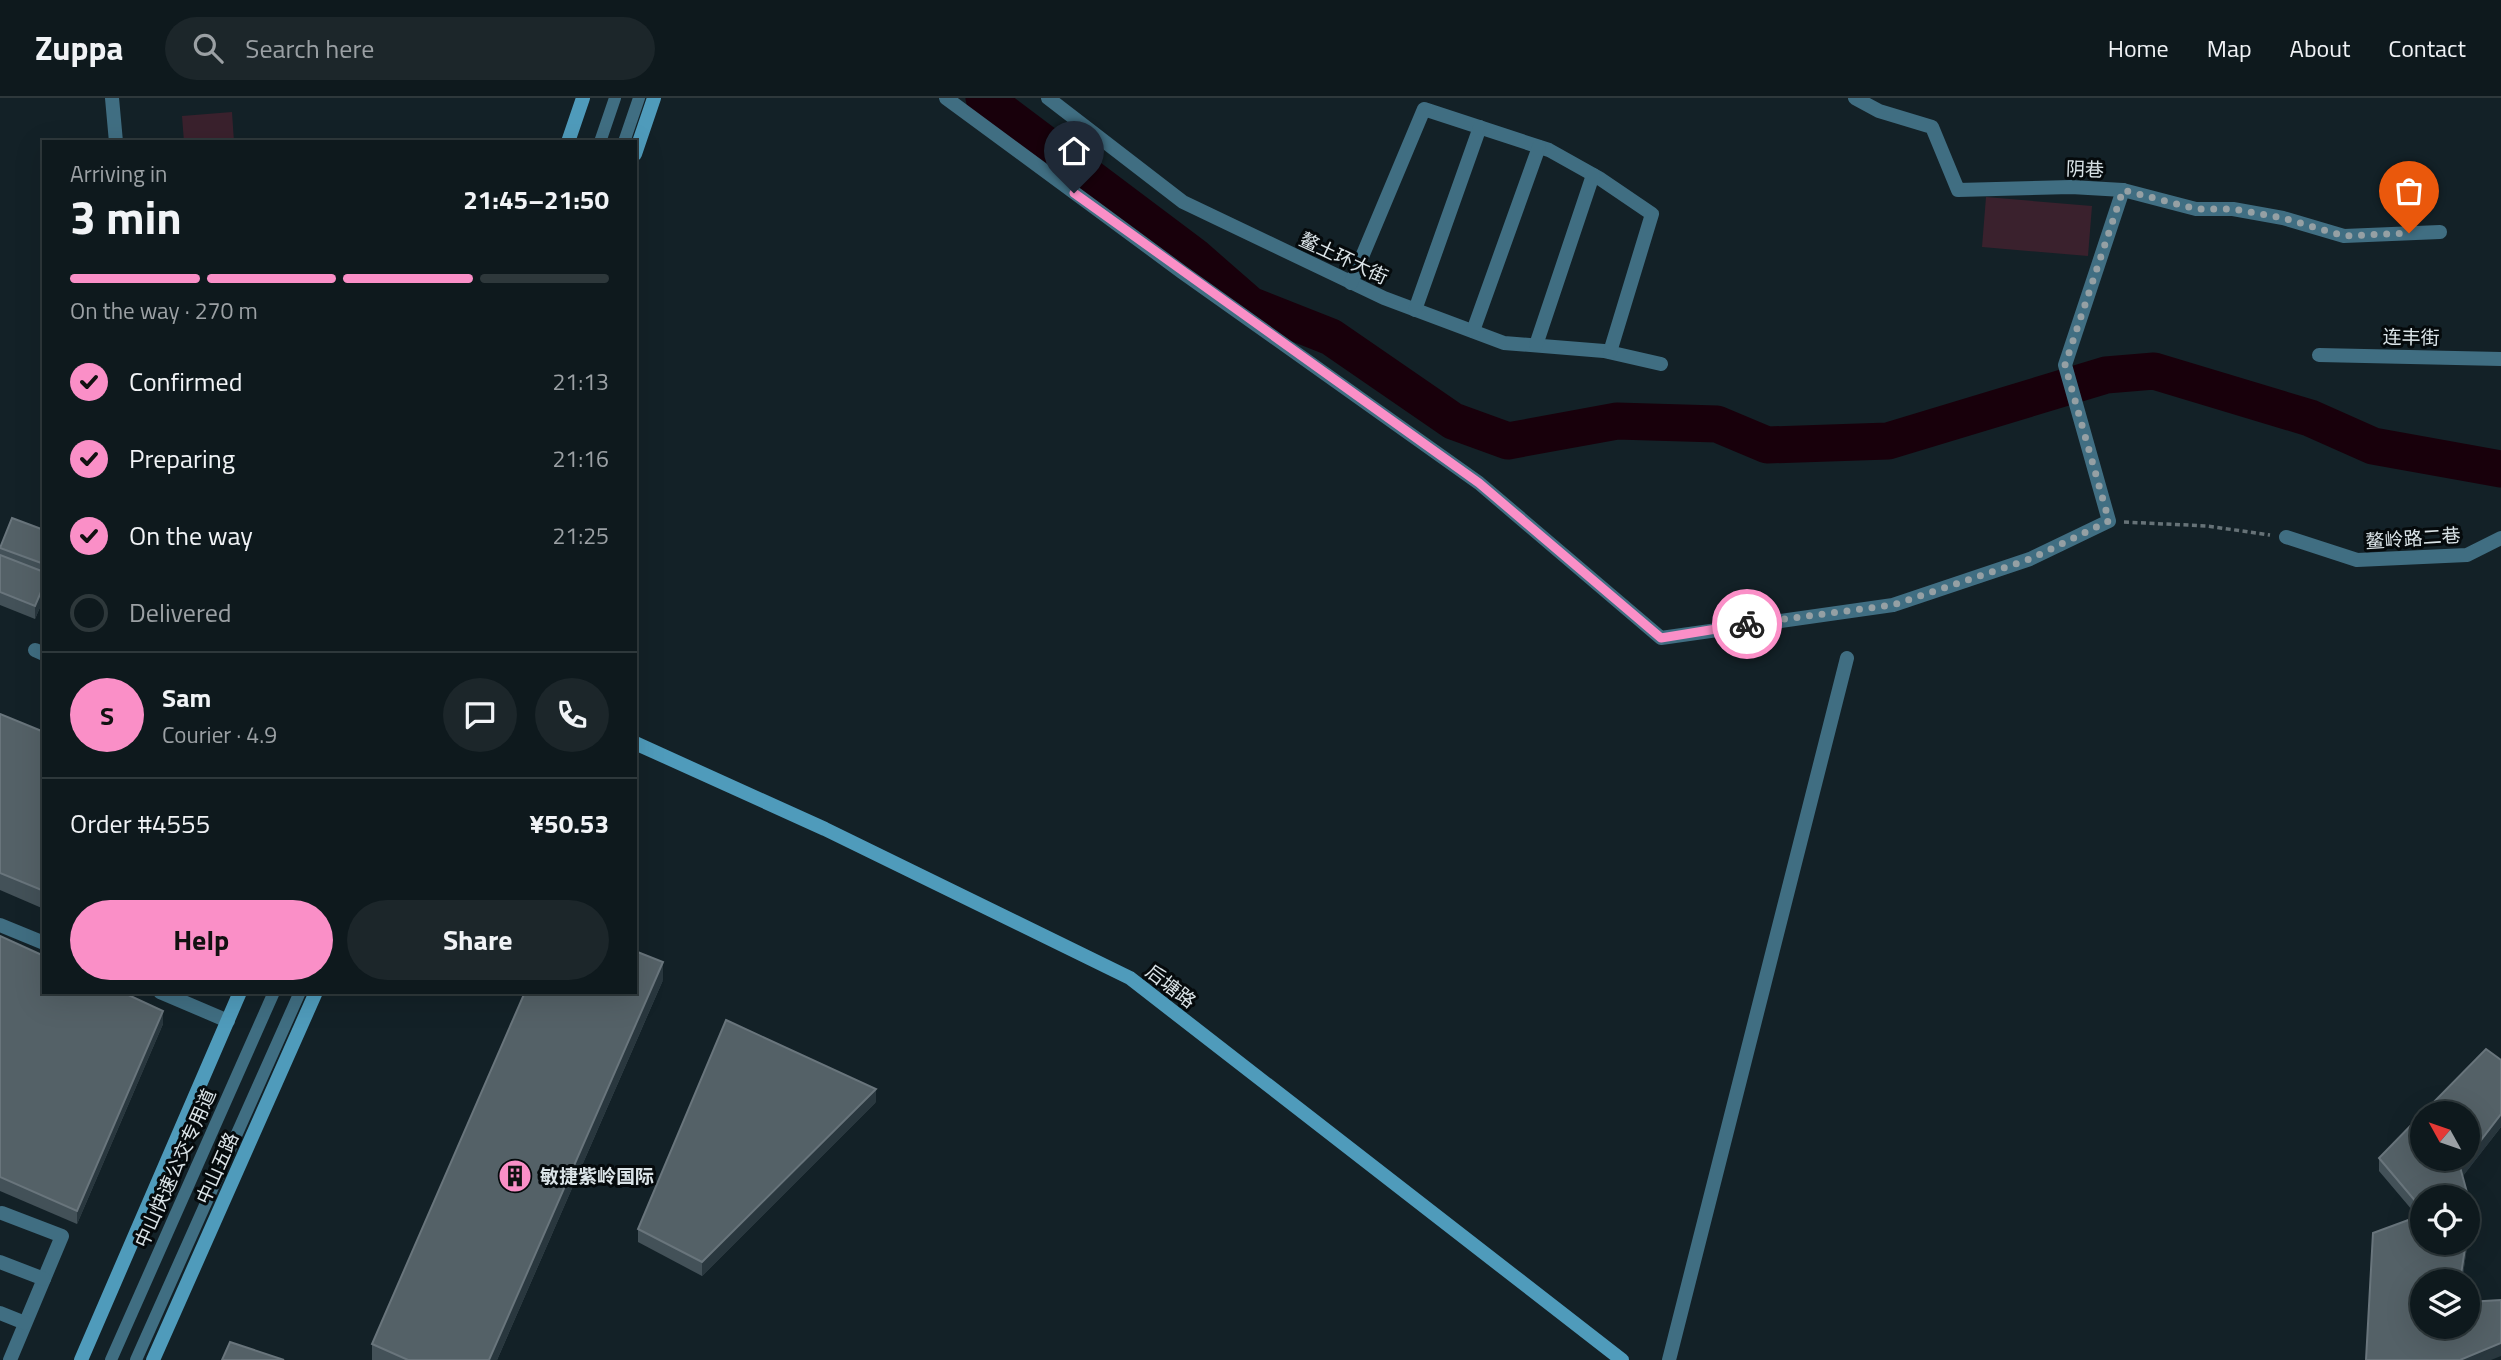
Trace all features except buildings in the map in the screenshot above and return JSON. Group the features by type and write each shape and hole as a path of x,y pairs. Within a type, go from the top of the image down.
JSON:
{"street":[{"path":"112,98 116,140"},
{"path":"569,140 583,98"},
{"path":"637,148 654,98"},
{"path":"946,98 1182,272 1479,483 1661,638 1893,605 2030,559 2109,521 2065,365 2123,190"},
{"name":"鳌土环大街","path":"1048,98 1183,202 1351,283 1415,310 1504,342 1610,352 1661,364"},
{"name":"阴巷","path":"1855,98 1880,111 1932,127 1958,190 2071,187 2123,190 2196,209 2233,209 2283,218 2344,236 2440,232"},
{"path":"1351,283 1424,109 1539,147 1593,175 1652,214 1610,352"},
{"path":"1415,310 1480,127"},
{"path":"1473,331 1539,147"},
{"path":"1536,345 1593,175"},
{"name":"连丰街","path":"2319,355 2501,359"},
{"name":"鳌岭路二巷","path":"2286,537 2357,561 2467,555 2501,538"},
{"path":"1669,1360 1847,658"},
{"name":"后塘路","path":"637,744 825,829 1130,978 1622,1360"},
{"path":"0,925 42,942"},
{"path":"165,994 228,1021"},
{"path":"81,1360 239,994"},
{"name":"中山五路","path":"153,1360 315,994"},
{"path":"1,1214 62,1236 10,1360"},
{"path":"0,1262 44,1279"},
{"path":"0,1313 25,1323"}],"lane":[{"path":"601,140 615,98"},
{"path":"625,140 639,98"},
{"name":"中山快速公交专用道","path":"111,1360 273,994"},
{"path":"136,1360 299,994"}],"path":[{"path":"2109,521 2207,526 2286,537"}],"shaded area":[{"path":"232,112 234,140 184,140 182,116"},
{"path":"1986,197 2092,206 2088,256 1982,247"}],"waterway":[{"path":"984,98 1194,256 1250,305 1331,337 1453,421 1508,441 1617,421 1717,424 1767,445 1888,441 2106,375 2154,371 2310,418 2373,446 2501,469"}],"way so far":[{"path":"1747,624 1893,605 2030,559 2109,521 2065,365 2123,190 2196,209 2233,209 2283,218 2315,225 2344,236 2409,233"}],"place":[{"name":"敏捷紫岭国际","path":"515,1176"}],"route":[{"path":"1074,193 1479,483 1661,638 1747,624"}]}
